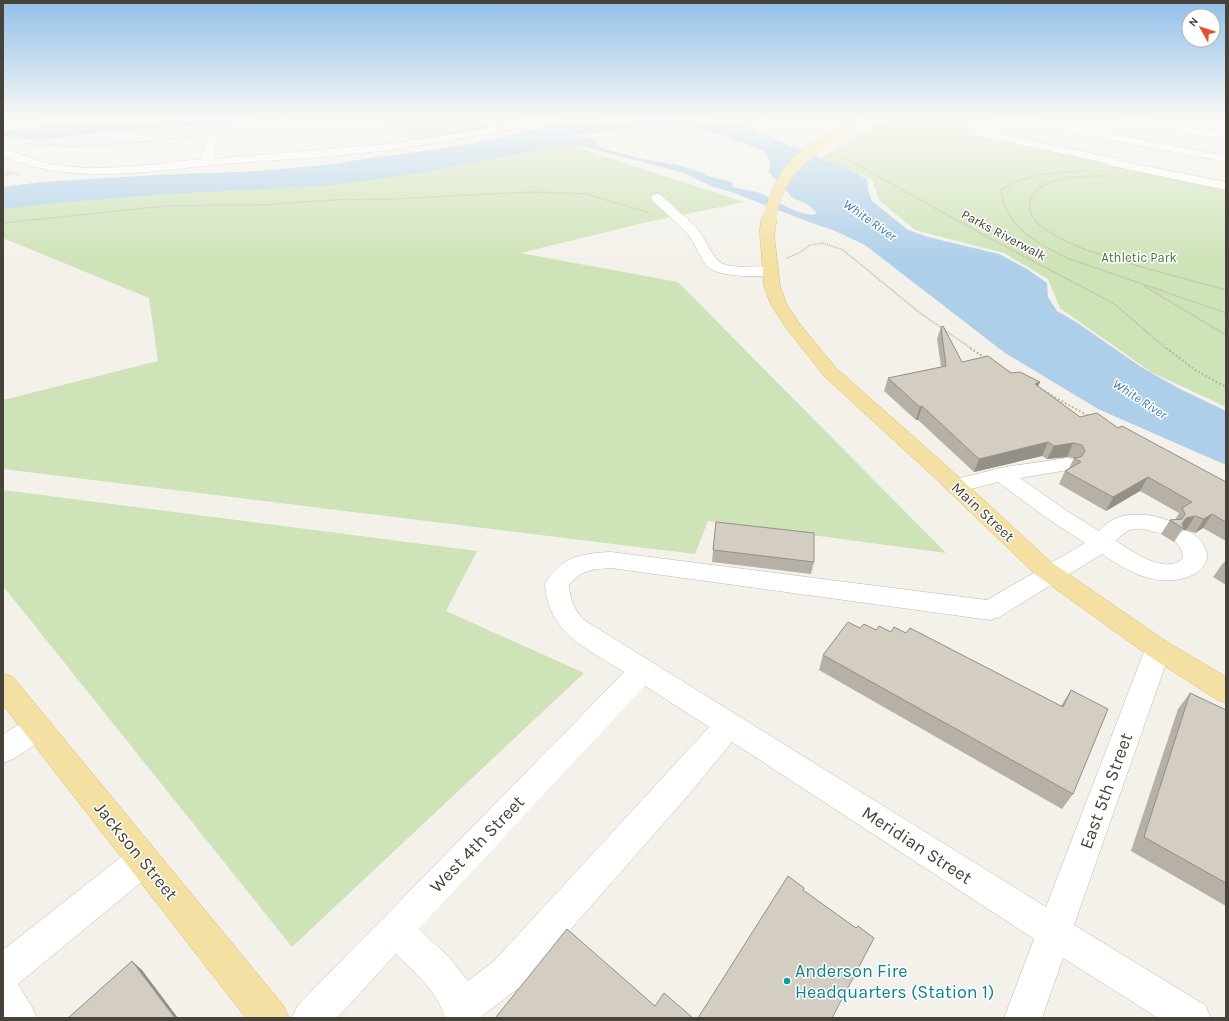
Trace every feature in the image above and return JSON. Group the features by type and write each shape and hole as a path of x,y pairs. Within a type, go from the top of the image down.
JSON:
{"main road":[{"name":"Main Street","path":"793,167 781,181 771,207 767,234 772,286 779,305 793,326 830,372 956,486 1042,568 1158,649 1226,691"},
{"name":"Jackson Street","path":"3,685 270,1018"}],"street":[{"path":"44,167 60,170 105,171 160,167"},
{"path":"1130,167 1226,186"},
{"path":"657,198 695,235 714,264 723,269 739,271 770,271"},
{"path":"956,486 1002,475 1067,464"},
{"path":"1002,475 1051,510 1146,569 1168,573 1181,571 1191,565 1195,560 1195,552 1186,540"},
{"path":"1050,574 1102,543 1112,531 1137,520 1146,520 1164,526"},
{"name":"Meridian Street","path":"1050,574 990,610 611,560 589,561 567,571 557,584 558,600 564,614 575,627 1054,932 1192,1018"},
{"name":"East 5th Street","path":"1023,1018 1158,649"},
{"name":"West 4th Street","path":"311,1018 643,670"},
{"path":"396,930 446,980 463,1013 508,973 681,781 729,725"},
{"path":"3,750 38,728"},
{"path":"3,973 143,860"},
{"path":"3,993 18,1018"}],"path":[{"name":"Parks Riverwalk","path":"861,167 989,238 1113,303 1187,366 1226,388"},
{"path":"1130,167 1063,172 1014,182 1005,186 1001,190 1001,200 1017,226 1034,241 1067,258 1226,313"},
{"path":"3,175 14,174"},
{"path":"3,222 165,206 264,205 332,200 397,199 535,192 586,194 664,216 676,217"},
{"path":"1033,194 1028,203 1033,217 1044,229 1066,242 1091,252 1150,270 1226,290"},
{"path":"788,258 799,253 810,245 823,243 843,250 920,313 987,359"},
{"path":"1138,283 1226,335"},
{"path":"1001,367 1022,378"},
{"path":"1042,390 1091,418"}],"green space":[{"path":"383,167 635,167 744,202 639,224 520,253 678,282 946,553 708,521 695,554 3,469 3,400 158,361 149,298 3,238 3,208"},
{"name":"Athletic Park","path":"842,167 1127,167 1226,187 1226,407 1151,372 1060,308 1048,279 1004,253 915,230 879,200 872,179"},
{"path":"3,490 477,551 446,611 584,673 292,947 3,586"}],"water":[{"path":"307,167 453,167 333,185 152,195 3,209 3,187 41,182 155,175 260,171"},
{"name":"White River","path":"660,167 683,167 701,172 708,176 731,182 733,184 732,187 763,194 796,211 811,215 817,213 807,204 793,198 769,172 770,167 845,167 867,179 868,190 872,201 908,230 928,237 999,254 1027,269 1047,283 1048,297 1057,311 1076,322 1141,367 1180,389 1226,411 1226,465 1098,409 1005,353 865,245 833,230 734,193 711,186 684,173"}],"building":[{"path":"943,326 962,362 988,356 1011,373 1020,372 1040,382 1035,384 1080,417 1097,413 1118,428 1122,426 1226,482 1226,522 1212,514 1204,519 1195,516 1186,518 1182,524 1184,529 1170,520 1182,519 1185,514 1182,508 1192,502 1148,477 1113,497 1065,471 1081,462 1074,458 1081,457 1085,451 1082,445 1073,443 1054,446 1048,442 979,459 922,406 920,407 888,378 946,366 941,327"},
{"path":"716,522 814,533 814,562 713,550"},
{"path":"848,622 860,628 864,624 876,630 879,626 891,632 894,627 906,633 910,628 1063,707 1071,690 1108,709 1073,794 823,655"},
{"path":"1190,693 1226,710 1226,883 1144,837"},
{"name":"Anderson Fire Headquarters (Station 1)","path":"788,876 804,888 803,890 856,928 858,926 874,938 832,1018 698,1018"},
{"path":"567,929 655,1006 664,993 693,1018 497,1018 496,1017"},
{"path":"132,961 175,1018 68,1018"}],"place":[{"name":"Anderson Fire Headquarters (Station 1)","path":"787,981"}]}
